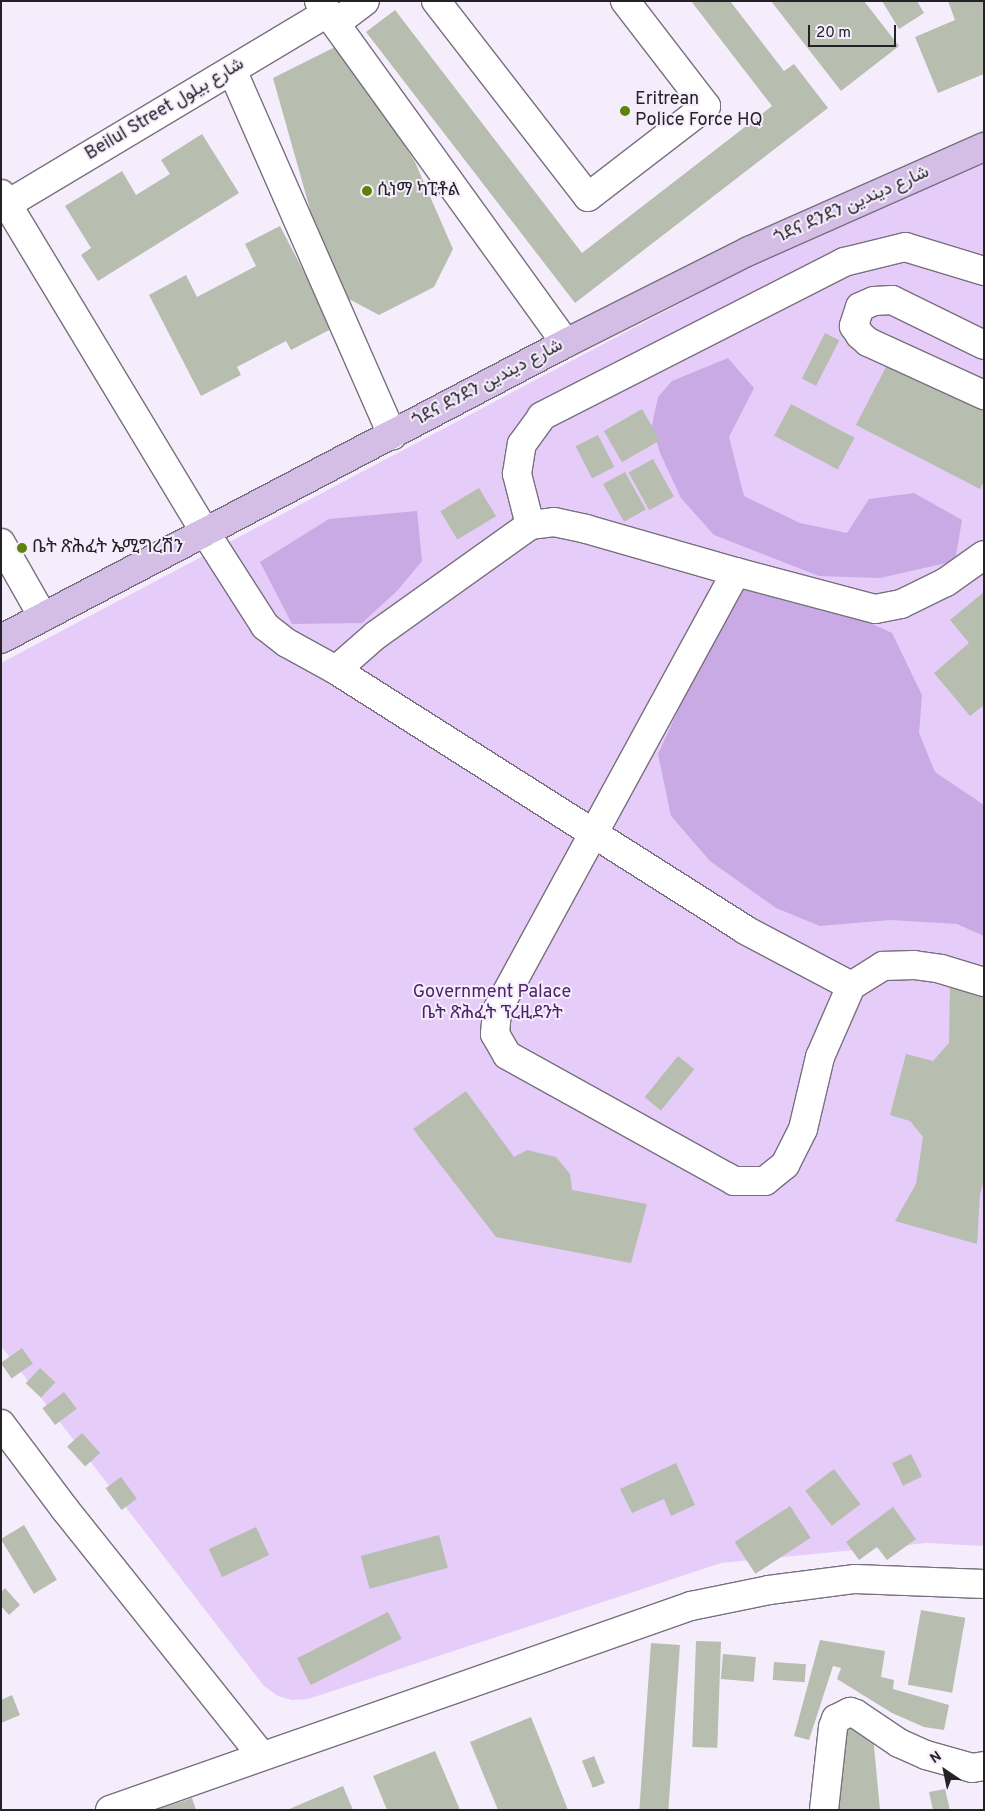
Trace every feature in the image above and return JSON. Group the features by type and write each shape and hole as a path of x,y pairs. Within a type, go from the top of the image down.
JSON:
{"main road":[{"name":"ጎደና ደንደን شارع ديندين","path":"1,639 566,344 749,251 984,147"}],"street":[{"name":"Beilul Street شارع بيلول","path":"4,202 328,12 365,1"},
{"path":"438,2 588,197 706,106 625,1"},
{"path":"328,12 566,344"},
{"path":"232,70 392,435"},
{"path":"4,202 205,532 265,626 287,643 336,670 745,930 851,986"},
{"path":"530,525 517,474 522,444 542,416 844,262 906,247 984,271"},
{"path":"984,345 892,300 874,301 860,307 854,326 860,336 868,342 984,395"},
{"path":"336,670 376,635 530,525 554,522 586,529 736,572 876,609 902,604 946,582 984,555"},
{"path":"1,543 43,617"},
{"path":"736,572 497,1011 495,1034 507,1055 734,1182 764,1181 785,1165 803,1129 820,1057 851,986 883,966 914,966 942,970 984,982"},
{"path":"1,1424 64,1508 262,1756"},
{"path":"110,1810 691,1606 769,1590 855,1580 984,1584"},
{"path":"824,1810 833,1727 836,1719 850,1712 856,1714 899,1743 926,1755 972,1768 984,1766"}],"green space":[{"name":"Government Palace ቤት ጽሕፈት ፕረዚደንት","path":"984,164 984,1546 927,1543 721,1563 308,1699 292,1700 278,1696 264,1686 1,1346 1,663 813,233"}],"shaded area":[{"path":"728,358 754,388 729,437 744,496 800,523 847,533 869,499 914,493 962,520 955,561 880,578 819,576 714,535 681,498 660,453 652,425 658,397 672,381"},
{"path":"417,511 422,561 397,591 362,623 292,624 260,562 329,519"},
{"path":"744,585 853,615 892,633 922,695 919,733 935,772 984,805 984,936 957,924 890,920 820,926 776,908 710,861 671,816 658,754 680,706 695,660"}],"building":[{"path":"691,1 730,1 784,71 794,64 828,108 575,303 366,32 395,10 582,253 772,106"},
{"path":"771,1 864,1 899,46 841,91"},
{"path":"882,1 917,1 924,13 899,29"},
{"path":"948,1 984,1 984,74 938,93 915,37 955,20"},
{"name":"ሲነማ ካፒቶል","path":"341,44 415,162 453,249 434,287 379,315 345,297 313,220 273,78"},
{"path":"202,134 239,193 98,281 81,255 91,248 65,206 122,171 136,195 170,174 161,160"},
{"path":"280,226 333,328 291,350 286,341 237,367 241,375 201,396 149,295 186,275 197,297 256,266 245,244"},
{"path":"825,333 839,340 816,386 802,378"},
{"path":"890,359 984,406 984,481 980,489 856,425"},
{"path":"791,404 855,438 838,470 774,436"},
{"path":"642,409 660,440 622,462 604,431"},
{"path":"598,435 614,467 592,478 576,446"},
{"path":"653,459 674,497 649,510 629,473"},
{"path":"625,472 646,510 624,522 603,484"},
{"path":"479,488 496,516 457,539 440,511"},
{"path":"984,592 984,705 970,716 934,673 969,643 950,620"},
{"path":"950,985 984,993 984,1180 980,1194 977,1244 895,1221 916,1184 923,1137 910,1121 890,1115 906,1054 933,1061 949,1043"},
{"path":"678,1056 694,1069 661,1110 645,1097"},
{"path":"466,1091 514,1157 527,1150 556,1157 570,1174 572,1190 647,1204 631,1263 496,1237 413,1129"},
{"path":"22,1348 33,1364 12,1378 1,1363"},
{"path":"40,1368 55,1382 41,1398 26,1383"},
{"path":"64,1392 77,1409 55,1425 42,1408"},
{"path":"82,1433 100,1453 85,1466 67,1446"},
{"path":"911,1454 922,1476 903,1486 892,1463"},
{"path":"676,1463 695,1505 671,1516 664,1499 632,1513 620,1489"},
{"path":"834,1469 860,1504 832,1526 805,1491"},
{"path":"121,1477 137,1499 121,1510 106,1488"},
{"path":"790,1506 811,1538 755,1574 735,1542"},
{"path":"893,1507 916,1539 887,1560 877,1547 859,1560 846,1542"},
{"path":"24,1525 57,1580 34,1594 1,1539"},
{"path":"256,1527 269,1555 222,1577 209,1549"},
{"path":"439,1535 448,1568 370,1589 361,1556"},
{"path":"5,1588 20,1605 9,1615 1,1606 1,1592"},
{"path":"921,1610 965,1618 952,1693 908,1685"},
{"path":"388,1612 402,1639 311,1685 297,1658"},
{"path":"820,1640 885,1651 881,1677 894,1680 893,1689 949,1705 944,1730 924,1727 892,1713 837,1679 841,1668 833,1666 809,1740 794,1736"},
{"path":"696,1641 721,1642 717,1748 692,1747"},
{"path":"651,1643 680,1645 668,1810 639,1810"},
{"path":"723,1654 756,1657 754,1682 721,1679"},
{"path":"774,1662 806,1664 805,1682 773,1680"},
{"path":"12,1695 20,1715 1,1723 1,1700"},
{"path":"531,1717 568,1810 498,1810 470,1742"},
{"path":"855,1719 873,1736 880,1810 836,1810 839,1723"},
{"path":"435,1751 460,1810 387,1810 373,1776"},
{"path":"594,1756 605,1783 593,1788 582,1761"},
{"path":"343,1786 353,1810 287,1810"},
{"path":"945,1789 950,1810 933,1810 929,1792"},
{"path":"192,1798 196,1810 159,1810 159,1809"}],"place":[{"name":"Eritrean Police Force HQ","path":"625,111"},
{"name":"ሲነማ ካፒቶል","path":"367,191"},
{"name":"ቤት ጽሕፈት ኤሚግረሽን","path":"22,548"}]}
